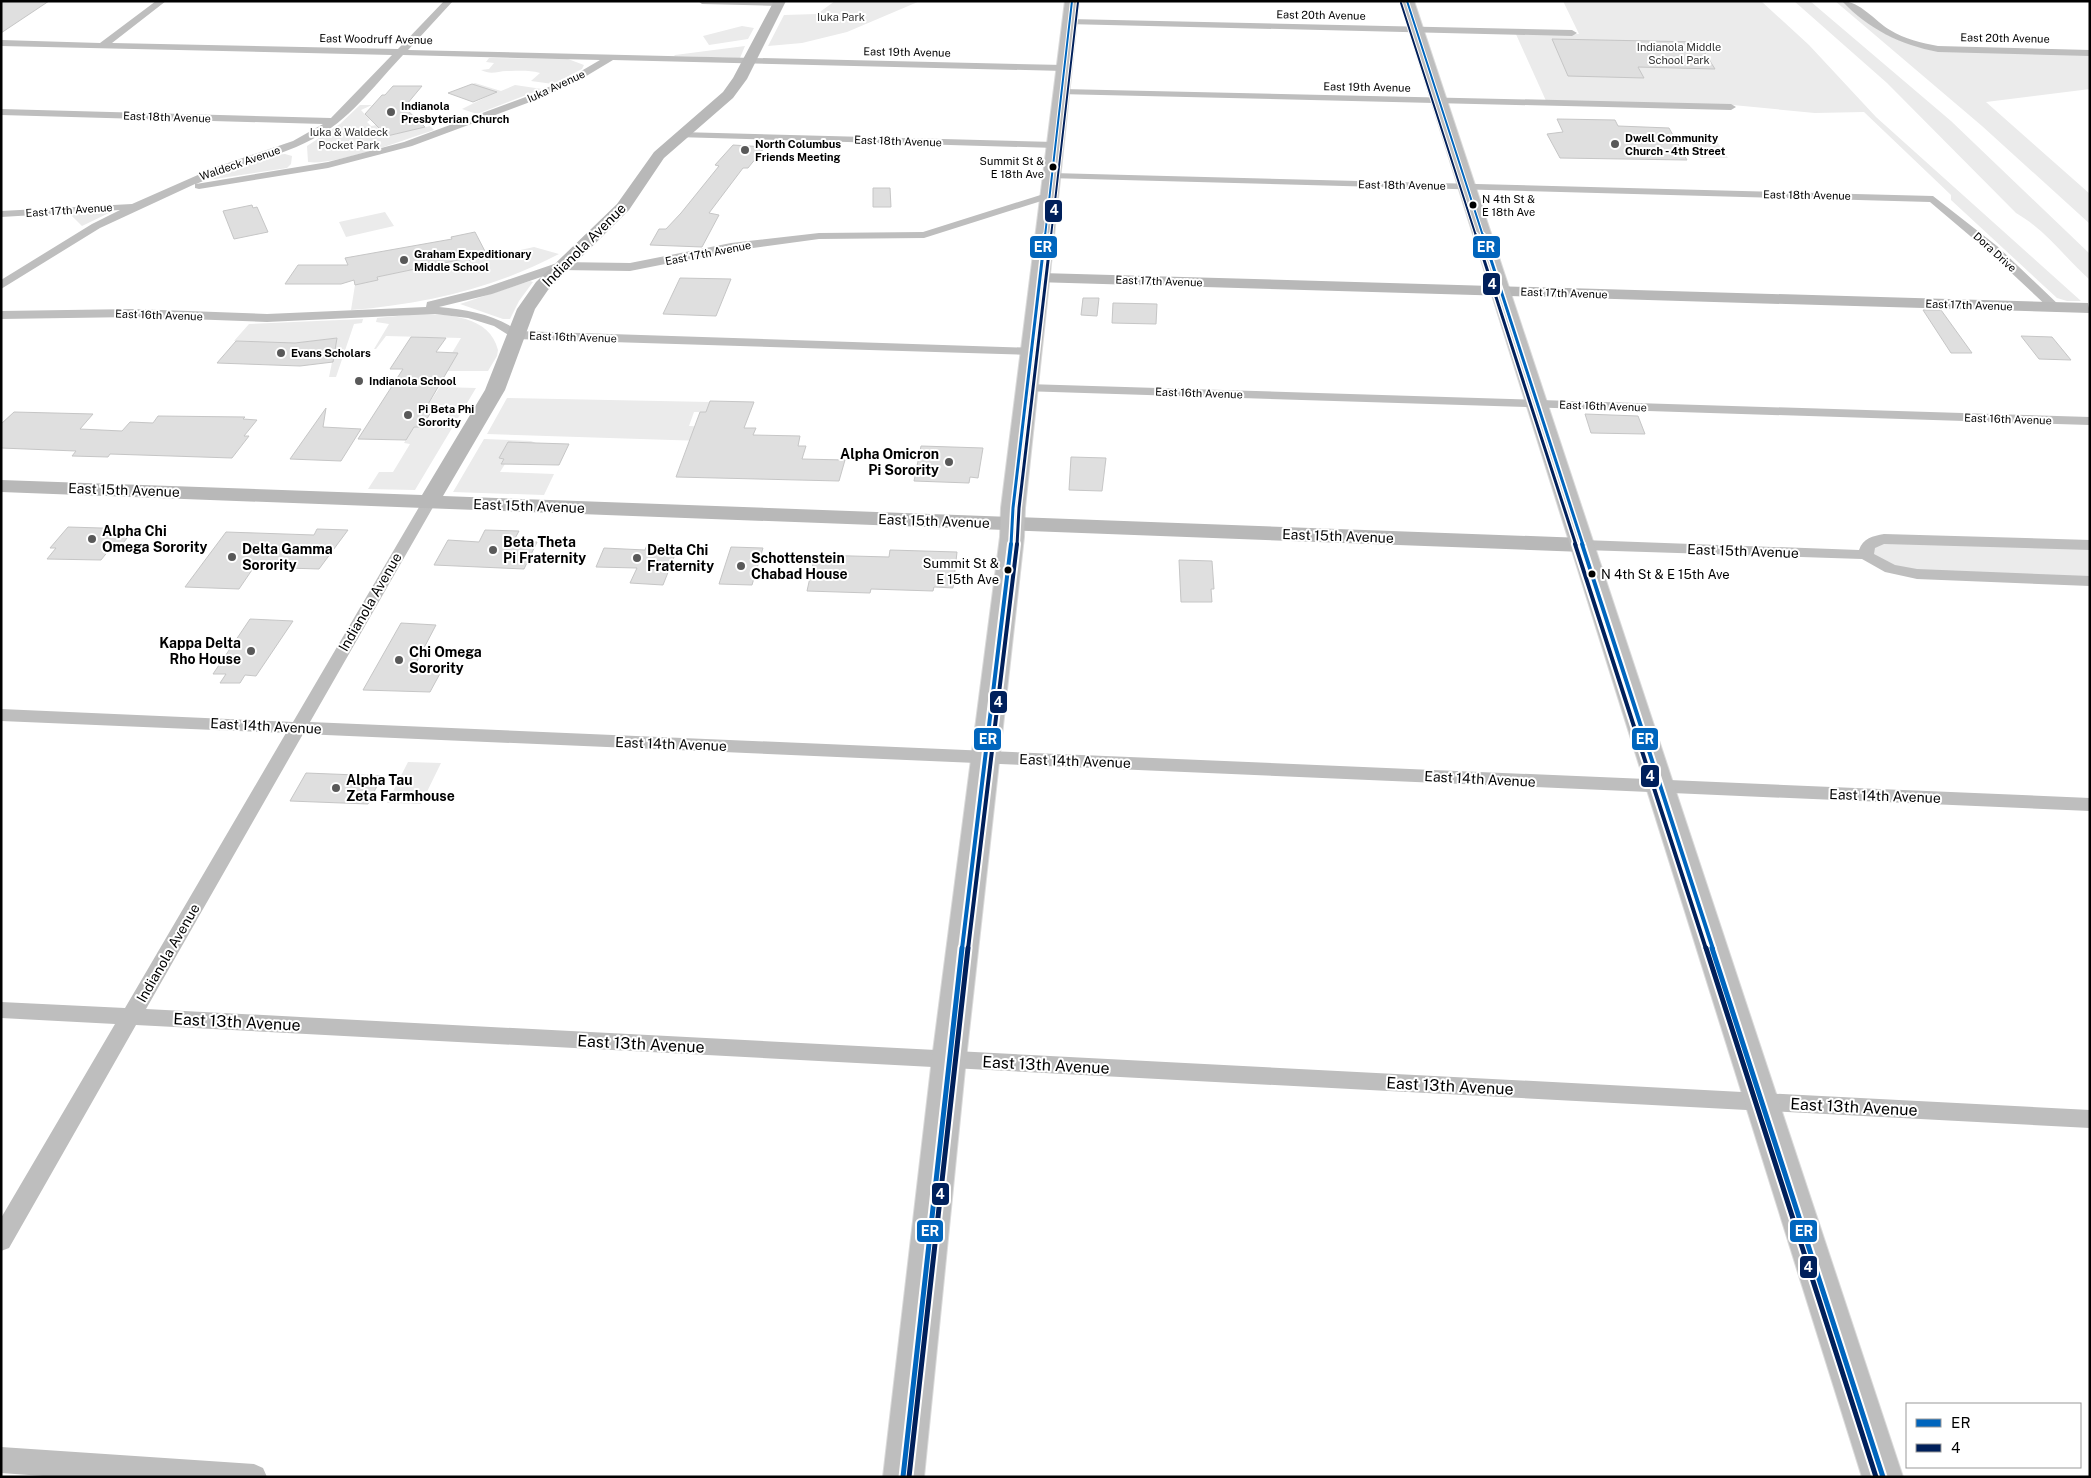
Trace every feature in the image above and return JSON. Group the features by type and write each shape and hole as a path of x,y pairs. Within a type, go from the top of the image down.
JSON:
{"main road":[{"path":"1407,1 1883,1477"},
{"path":"903,1477 948,1060 986,757 1070,11"}],"street":[{"path":"103,45 162,1"},
{"name":"Waldeck Avenue","path":"4,292 71,241 137,206 220,169 297,143 334,121 449,1"},
{"path":"702,1 779,2"},
{"name":"East 20th Avenue","path":"1846,1 1887,35 1920,47 2090,53"},
{"name":"Indianola Avenue","path":"1,1240 495,390 513,349 515,335 526,309 560,266 624,207 659,155 728,95 740,79 779,2"},
{"name":"East 20th Avenue","path":"1070,11 1416,30 1572,33"},
{"name":"East Woodruff Avenue","path":"1,43 611,57 752,56"},
{"name":"East 19th Avenue","path":"752,56 1064,68"},
{"name":"Iuka Avenue","path":"155,197 225,181 299,171 379,152 478,119 568,82 611,57"},
{"name":"East 19th Avenue","path":"1062,92 1731,108"},
{"name":"East 18th Avenue","path":"1,112 334,121"},
{"name":"East 18th Avenue","path":"680,136 1055,145"},
{"path":"297,143 299,171"},
{"name":"East 18th Avenue","path":"1051,186 1467,187 1933,198"},
{"name":"East 17th Avenue","path":"397,311 448,302 560,266 627,267 672,260 723,248 819,236 895,237 924,235 1051,186"},
{"name":"Dora Drive","path":"1933,198 1993,249 2055,307"},
{"name":"East 17th Avenue","path":"1,214 137,206"},
{"name":"East 17th Avenue","path":"1041,278 2088,308"},
{"name":"East 16th Avenue","path":"4,292 30,314"},
{"name":"East 16th Avenue","path":"1,315 134,313 267,318 435,310 469,314 498,323 515,335 1031,351"},
{"name":"East 16th Avenue","path":"1027,388 2090,421"},
{"name":"East 15th Avenue","path":"1,486 1866,555"},
{"path":"2090,546 1884,539 1875,540 1868,546 1866,555 1888,569 1916,574 2090,581"},
{"name":"East 14th Avenue","path":"1,715 2090,805"},
{"name":"East 13th Avenue","path":"1,1010 2090,1119"},
{"path":"1,1460 254,1477"}],"green space":[{"name":"Iuka Park","path":"835,1 920,1 847,32 802,43 768,46 784,15 817,14"},
{"name":"Indianola Middle School Park","path":"1563,1 1761,1 1809,45 1876,117 2081,301 2067,301 2057,298 1951,200 1951,195 1864,112 1815,113 1733,105 1547,103 1515,32 1579,34"},
{"path":"1794,1 1810,1 1951,121 2090,254 2090,280 2046,236 2016,213 1887,83"},
{"path":"1835,1 1846,1 1887,35 1920,47 2090,53 2090,89 1986,102 2090,194 2090,224 1982,126"},
{"path":"742,26 754,28 748,39 709,45 703,36"},
{"path":"745,46 740,58 674,56 675,55"},
{"path":"489,58 568,59 584,65 582,69 553,84 531,81 540,73 536,72 485,72 481,70 489,69 494,63 486,62"},
{"path":"475,83 501,91 515,85 542,89 477,114 462,109 496,92 472,84"},
{"name":"Iuka & Waldeck Pocket Park","path":"360,105 372,105 361,110 370,120 367,122 371,126 377,125 387,136 430,126 434,130 352,156 335,160 308,162 307,146 340,124"},
{"path":"1689,139 1716,140 1728,158 1700,158"},
{"path":"285,154 292,156 291,164 287,168 215,179 210,178 275,155"},
{"path":"113,211 82,226 70,214"},
{"path":"385,212 394,226 346,237 339,222"},
{"path":"534,247 559,254 510,276 432,299 351,310 355,285 378,280 377,277 468,258 470,261"},
{"path":"530,281 533,282 519,301 510,319 503,319 460,304"},
{"path":"419,314 455,316 466,319 486,330 498,350 497,356 488,371 447,371 452,353 461,338 386,336 374,349 389,324 376,322 377,318"},
{"path":"363,319 362,323 354,324 336,377 329,377 337,338 295,343 234,341 249,324"},
{"path":"440,387 476,388 415,490 368,489 379,472 393,472 410,444 404,443 414,427 442,427 453,407 427,406"},
{"path":"507,398 710,402 706,412 694,412 689,426 709,427 703,441 487,434"},
{"path":"484,439 531,441 536,443 508,442 499,458 504,459 501,463 505,464 500,472 554,474 544,495 453,492"},
{"path":"1875,540 2090,545 2090,581 1917,574 1878,564 1868,546"},
{"path":"408,762 441,763 421,804 387,803"}],"building":[{"path":"1,1 49,1 1,33"},
{"path":"1552,39 1698,42 1715,69 1638,67 1644,78 1568,76"},
{"path":"472,84 497,92 473,102 448,93"},
{"name":"Indianola Presbyterian Church","path":"393,86 422,86 402,110 406,109 425,127 387,136 365,114"},
{"name":"Dwell Community Church - 4th Street","path":"1557,119 1615,120 1618,126 1669,128 1687,160 1560,158 1547,134 1563,132"},
{"path":"733,145 765,147 748,168 743,168 709,213 719,215 702,247 650,245 659,229 666,229 681,213 719,166 715,165"},
{"path":"873,188 890,188 891,207 873,207"},
{"path":"252,205 253,208 257,207 268,232 234,239 223,211"},
{"name":"Graham Expeditionary Middle School","path":"475,232 488,257 470,261 468,258 377,277 378,280 355,285 354,280 341,284 285,284 298,265 348,265 345,258 452,239 451,237"},
{"path":"680,278 731,279 716,316 663,314"},
{"path":"1083,298 1099,298 1097,316 1081,315"},
{"path":"1113,303 1157,304 1156,324 1112,323"},
{"path":"1923,310 1941,310 1972,353 1951,353"},
{"path":"2021,336 2052,337 2071,360 2039,359"},
{"path":"411,337 446,338 436,352 458,353 427,406 434,407 422,427 414,427 406,440 358,439 403,369 390,369"},
{"name":"Evans Scholars","path":"337,338 333,362 300,366 217,363 236,341 295,343"},
{"path":"710,401 754,402 744,428 756,428 753,435 800,436 798,446 806,446 802,459 845,460 839,481 676,477 700,412 706,412"},
{"path":"326,408 323,427 361,429 341,461 290,459"},
{"path":"14,412 93,414 80,429 122,431 130,422 153,423 158,416 245,417 243,419 257,420 244,436 249,436 232,458 110,454 108,457 72,456 76,451 1,448 1,424"},
{"path":"1585,414 1638,416 1645,434 1591,433"},
{"path":"508,442 569,444 559,465 501,464 504,459 499,458"},
{"name":"Alpha Omicron Pi Sorority","path":"921,446 983,448 978,478 970,477 969,483 914,481"},
{"path":"1071,457 1106,458 1102,491 1069,490"},
{"name":"Alpha Chi Omega Sorority","path":"68,527 134,529 117,551 109,550 101,560 47,559 56,548 50,548"},
{"path":"317,529 348,530 319,569 254,567 239,589 185,587 226,532 314,535"},
{"name":"Beta Theta Pi Fraternity","path":"485,530 519,531 513,542 537,542 524,569 434,565 448,540 479,542"},
{"name":"Delta Chi Fraternity","path":"647,545 678,547 663,585 630,583 637,568 596,567 604,548 645,550"},
{"name":"Schottenstein Chabad House","path":"731,547 763,548 752,585 719,584"},
{"path":"890,550 957,552 953,588 934,587 933,591 871,589 870,593 807,591 815,555 889,557"},
{"path":"1179,560 1212,561 1214,589 1211,589 1212,602 1181,602"},
{"name":"Kappa Delta Rho House","path":"250,619 293,621 256,676 245,675 240,683 220,683 226,674 213,674"},
{"name":"Chi Omega Sorority","path":"401,623 436,625 414,667 443,668 430,692 363,690"},
{"name":"Alpha Tau Zeta Farmhouse","path":"306,773 382,776 368,804 290,801"}],"transit line":[{"name":"ER","path":"903,1477 949,1059 1012,537 1013,508 1072,1"},
{"name":"ER","path":"1407,1 1883,1477"},
{"name":"4","path":"909,1477 955,1060 1018,538 1019,508 1078,2"},
{"name":"4","path":"1401,3 1876,1477"}],"place":[{"name":"Indianola Presbyterian Church","path":"391,112"},
{"name":"Dwell Community Church - 4th Street","path":"1615,144"},
{"name":"North Columbus Friends Meeting","path":"745,150"},
{"name":"Summit St & E 18th Ave","path":"1053,167"},
{"name":"N 4th St & E 18th Ave","path":"1473,205"},
{"name":"Graham Expeditionary Middle School","path":"404,260"},
{"name":"Evans Scholars","path":"281,353"},
{"name":"Indianola School","path":"359,381"},
{"name":"Pi Beta Phi Sorority","path":"408,415"},
{"name":"Alpha Omicron Pi Sorority","path":"949,462"},
{"name":"Alpha Chi Omega Sorority","path":"92,539"},
{"name":"Beta Theta Pi Fraternity","path":"493,550"},
{"name":"Delta Gamma Sorority","path":"232,557"},
{"name":"Delta Chi Fraternity","path":"637,558"},
{"name":"Schottenstein Chabad House","path":"741,566"},
{"name":"Summit St & E 15th Ave","path":"1008,570"},
{"name":"N 4th St & E 15th Ave","path":"1592,574"},
{"name":"Kappa Delta Rho House","path":"251,651"},
{"name":"Chi Omega Sorority","path":"399,660"},
{"name":"Alpha Tau Zeta Farmhouse","path":"336,788"}]}
